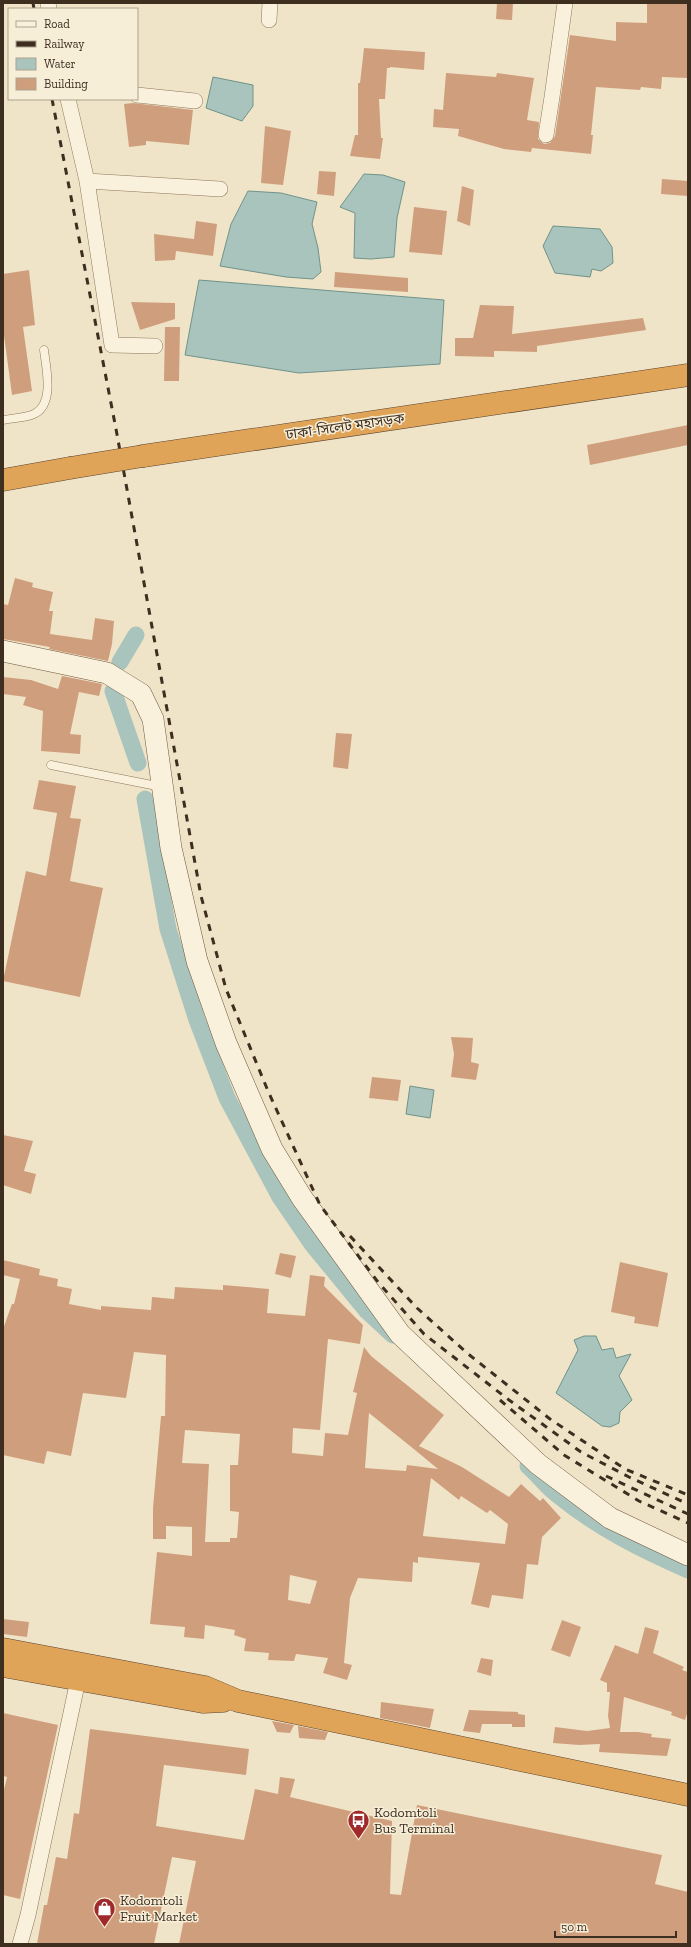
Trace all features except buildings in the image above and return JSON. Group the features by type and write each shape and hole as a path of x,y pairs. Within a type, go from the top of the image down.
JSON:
{"highway":[{"name":"ঢাকা-সিলেট মহাসড়ক","path":"3,480 143,456 688,375"},
{"path":"3,1649 205,1687 238,1701 688,1795"},
{"path":"3,1666 203,1702 238,1701"}],"street":[{"path":"269,20 270,3"},
{"path":"546,135 565,3"},
{"path":"138,95 195,101"},
{"path":"68,100 87,181 112,345 155,346"},
{"path":"87,181 220,189"},
{"path":"3,651 107,673 141,694 153,719 171,848 197,961 226,1043 272,1148 302,1198 400,1334 470,1402 538,1464 610,1518 688,1554"},
{"path":"20,1944 28,1915 78,1680"}],"lane":[{"path":"3,420 35,414 46,401 48,385 44,350"},
{"path":"51,765 163,787"}],"water":[{"path":"213,77 253,85 253,106 242,121 206,108"},
{"path":"364,174 383,175 405,182 397,218 394,257 371,259 354,258 355,213 340,207"},
{"path":"248,191 281,193 317,202 312,224 318,248 321,272 313,279 286,277 220,266 231,224"},
{"path":"553,226 600,229 612,247 613,263 601,271 592,269 590,277 555,273 543,246"},
{"path":"199,280 444,300 440,364 299,373 185,355"},
{"path":"410,1086 434,1090 430,1118 406,1114"},
{"path":"584,1336 596,1336 602,1350 613,1348 616,1358 631,1354 619,1376 632,1400 620,1412 619,1423 610,1427 602,1426 556,1393 578,1350 574,1340"}],"waterway":[{"path":"120,662 136,635"},
{"path":"113,691 138,763"},
{"path":"145,799 168,929 197,1020 227,1098 280,1197 312,1244 367,1311 393,1335"},
{"path":"528,1466 555,1493 589,1518 621,1538 688,1570"}],"railway":[{"path":"33,3 34,8"},
{"path":"52,100 116,429 201,896 226,989 268,1091 320,1205 378,1282 424,1334 509,1400 581,1452 629,1477 688,1504"},
{"path":"350,1236 417,1308 467,1353 550,1419 625,1469 688,1495"},
{"path":"500,1400 564,1455 639,1501 688,1523"},
{"path":"606,1476 688,1514"}],"place":[{"name":"Kodomtoli Bus Terminal","path":"358,1840"},
{"name":"Kodomtoli Fruit Market","path":"104,1928"}]}
